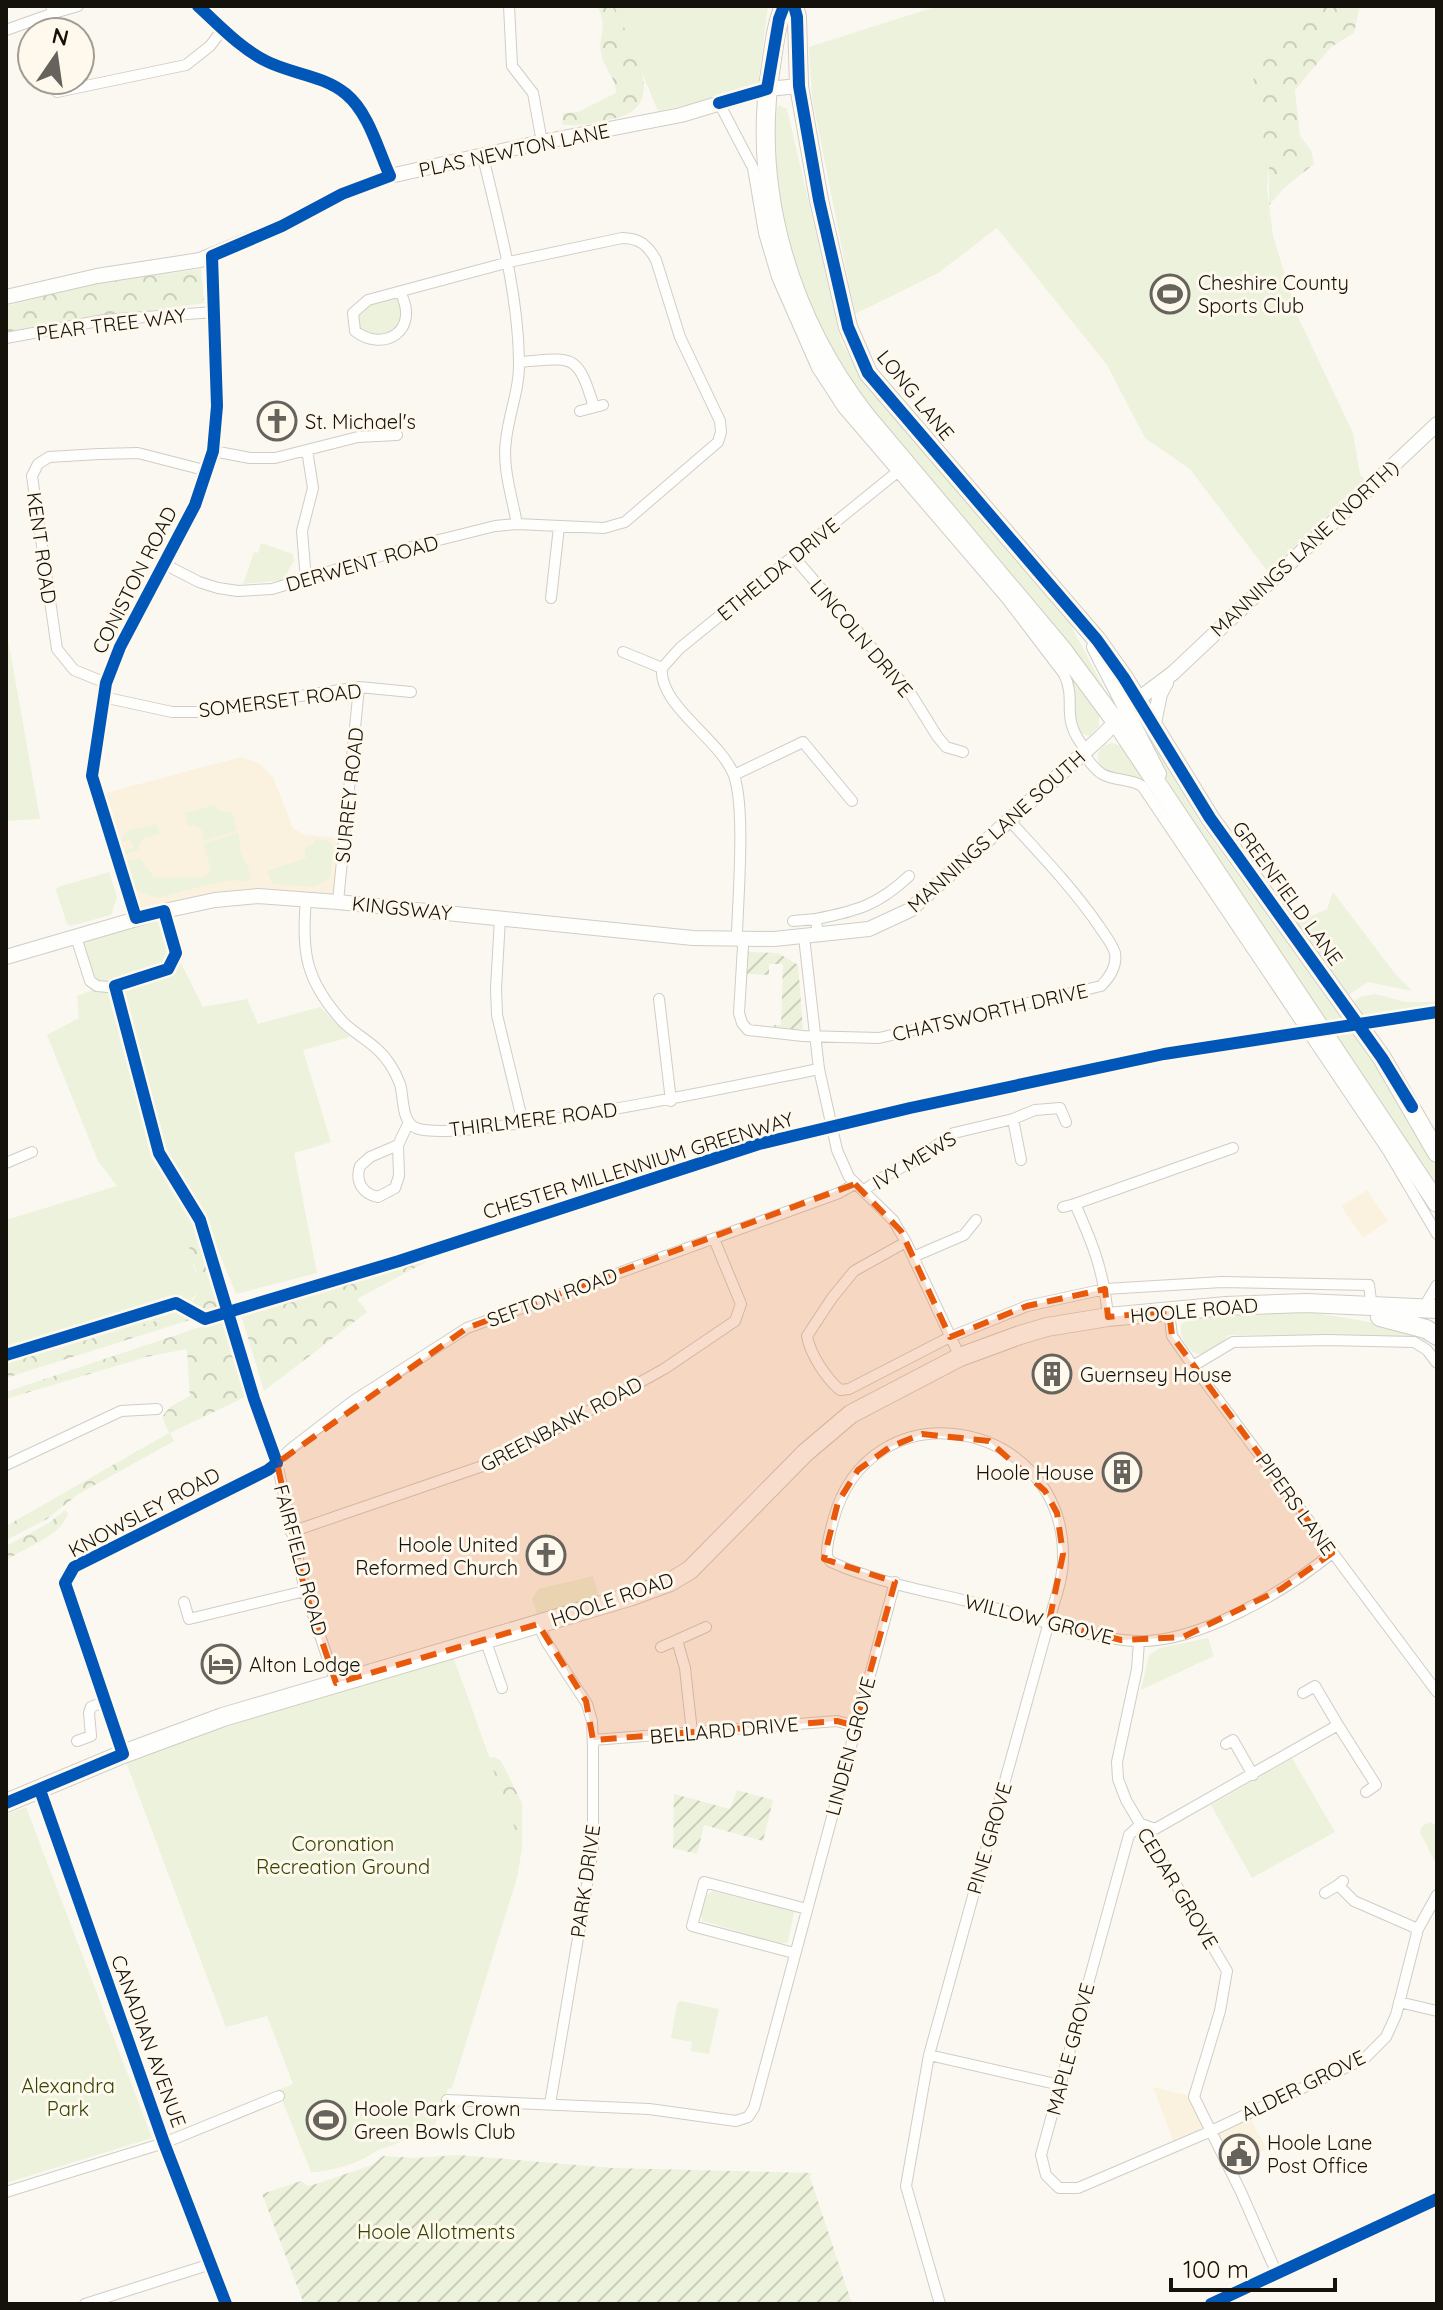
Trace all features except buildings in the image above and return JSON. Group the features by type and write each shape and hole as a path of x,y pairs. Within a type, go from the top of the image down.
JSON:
{"highway":[{"path":"784,6 767,89 767,158 776,229 804,313 823,351 866,416 1062,649 1126,711 1184,825 1437,1203"},
{"name":"LONG LANE","path":"794,6 799,86 819,200 848,327 868,373 1079,619 1124,678 1126,711"},
{"name":"GREENFIELD LANE","path":"1126,711 1153,728 1210,818 1382,1058 1437,1153"},
{"name":"HOOLE ROAD","path":"6,1803 123,1754 223,1717 629,1597 680,1577 700,1561 805,1453 851,1414 960,1357 1047,1327 1108,1317 1226,1306 1306,1303 1430,1310"},
{"name":"HOOLE ROAD","path":"1306,1303 1401,1321 1437,1336"}],"street":[{"path":"6,30 52,10 78,6"},
{"path":"198,6 265,60 331,85 348,95 362,114 390,176"},
{"path":"509,6 512,66 533,93 542,142"},
{"path":"96,84 186,65 210,46 223,29"},
{"name":"PLAS NEWTON LANE","path":"6,297 88,278 149,270 212,256 282,226 342,194 390,176 681,115 767,89 799,86"},
{"path":"719,103 753,168 764,233 777,277 817,368 843,408 1006,598 1064,674 1068,683 1069,724 1084,752 1097,771 1105,776 1129,780 1142,786 1388,1151 1437,1234"},
{"path":"483,157 509,262 519,362 506,440 506,461 517,524"},
{"name":"DERWENT ROAD","path":"164,564 199,582 238,591 272,589 495,526 517,524 604,528 625,522 718,442 720,421 680,337 656,260 651,249 643,243 622,238 509,262 400,292"},
{"name":"CONISTON ROAD","path":"136,918 116,862 92,776 106,683 120,647 195,505 213,451 217,406 212,256"},
{"path":"400,292 407,310 404,328 399,334 364,338 355,331 353,313 359,305 400,292"},
{"name":"PEAR TREE WAY","path":"6,338 104,320 215,312"},
{"path":"519,362 563,359 575,363 598,406 580,411"},
{"name":"MANNINGS LANE (NORTH)","path":"1126,711 1173,673 1437,424"},
{"path":"213,451 262,459 283,457 358,437 397,435"},
{"path":"306,580 302,531 313,488 307,450"},
{"name":"KENT ROAD","path":"106,683 74,670 57,649 32,476 38,464 49,457 99,454 138,453 208,471"},
{"name":"ETHELDA DRIVE","path":"662,668 680,648 896,473"},
{"path":"551,598 559,527"},
{"name":"LINCOLN DRIVE","path":"793,556 909,691 937,736 953,751 963,752"},
{"path":"623,652 662,668 661,679 666,693 722,752 734,775 738,793 737,934 743,946 739,1013 742,1023 748,1030 814,1037"},
{"name":"MANNINGS LANE (NORTH)","path":"1153,728 1160,694 1173,673"},
{"name":"SOMERSET ROAD","path":"103,697 147,708 196,712 359,687 411,692"},
{"name":"SURREY ROAD","path":"338,902 359,687"},
{"name":"MANNINGS LANE SOUTH","path":"811,937 869,929 910,910 1126,711"},
{"path":"734,775 803,742 852,801"},
{"name":"CHATSWORTH DRIVE","path":"814,1037 892,1036 1101,986 1109,978 1115,964 1115,953 1110,943 1079,898 1009,820"},
{"path":"793,921 859,911 905,884"},
{"name":"KINGSWAY","path":"6,957 136,918 239,897 306,899 693,938 741,940 811,937"},
{"path":"306,899 304,948 316,985 343,1022 387,1061 400,1084 409,1122 398,1145 399,1176 395,1188 378,1197 366,1192 358,1180 360,1166 370,1157 398,1145"},
{"path":"76,937 90,981 105,987 129,982 168,969 173,963 176,953 164,911"},
{"path":"500,919 497,1015 523,1123"},
{"path":"816,919 811,937 814,1037 837,1150 844,1170 893,1220 960,1357"},
{"path":"659,999 671,1101"},
{"name":"THIRLMERE ROAD","path":"409,1122 418,1129 473,1130 671,1101 819,1069"},
{"name":"IVY MEWS","path":"859,1188 916,1160 954,1133 1013,1119 1035,1110 1060,1108 1066,1122"},
{"path":"1013,1119 1021,1160"},
{"path":"1063,1207 1233,1148"},
{"path":"6,1163 32,1152"},
{"name":"SEFTON ROAD","path":"277,1463 353,1401 467,1328 859,1188"},
{"path":"1075,1204 1096,1251 1108,1317"},
{"path":"913,1257 964,1235 976,1220"},
{"name":"GREENBANK ROAD","path":"291,1532 500,1460 664,1369 735,1321 741,1304 714,1239"},
{"name":"HOOLE ROAD","path":"906,1242 854,1271 825,1307 807,1336 809,1346 840,1390 849,1389 950,1337 1027,1306 1105,1289 1222,1282 1369,1285 1372,1308"},
{"path":"1430,1310 1437,1285"},
{"name":"PIPERS LANE","path":"1169,1311 1172,1336 1193,1366 1437,1692"},
{"path":"1193,1366 1233,1342 1327,1340 1414,1342 1427,1350 1437,1363"},
{"name":"FAIRFIELD ROAD","path":"252,1391 277,1463 305,1591 336,1683"},
{"path":"6,1465 121,1411 157,1409"},
{"name":"PINE GROVE","path":"827,1557 838,1502 851,1480 867,1463 890,1447 922,1434 972,1436 997,1446 1025,1467 1045,1491 1057,1513 1063,1564 929,2055 906,2186 940,2304"},
{"name":"KNOWSLEY ROAD","path":"123,1754 65,1583 74,1567 277,1463"},
{"name":"WILLOW GROVE","path":"827,1557 838,1565 895,1582 1108,1637 1139,1641 1183,1637 1218,1623 1302,1576 1332,1553"},
{"name":"LINDEN GROVE","path":"550,2104 649,2109 736,2121 748,2117 754,2108 895,1582"},
{"path":"184,1602 189,1619 305,1591"},
{"name":"PARK DRIVE","path":"538,1624 547,1643 586,1701 593,1740 593,1849 550,2104"},
{"path":"661,1647 706,1627"},
{"path":"485,1639 502,1688"},
{"path":"677,1640 685,1668 692,1732"},
{"name":"CEDAR GROVE","path":"1139,1641 1137,1669 1117,1772 1126,1800 1227,1971 1220,2011 1194,2097 1277,2274"},
{"path":"1303,1693 1315,1686 1376,1785 1366,1792"},
{"path":"77,1741 91,1736 91,1707 106,1701"},
{"name":"BELLARD DRIVE","path":"593,1740 837,1721 855,1726"},
{"path":"1141,1824 1155,1829 1338,1725"},
{"path":"1226,1744 1233,1740 1253,1775"},
{"name":"CANADIAN AVENUE","path":"40,1790 164,2143 226,2304"},
{"name":"MAPLE GROVE","path":"1141,1824 1129,1835 1041,2155 1046,2175 1059,2188 1078,2188 1209,2132"},
{"path":"794,1953 692,1926 704,1882 807,1909"},
{"path":"1325,1893 1341,1883 1354,1901 1418,1929"},
{"name":"ALDER GROVE","path":"1209,2132 1364,2059 1386,2037 1399,2002 1418,1929 1437,1895"},
{"path":"1399,2002 1437,2011"},
{"path":"929,2055 1060,2085"},
{"path":"6,2192 164,2143 279,2096"},
{"path":"447,2100 550,2104"},
{"path":"1211,2304 1236,2299 1277,2274 1437,2199"},
{"path":"85,2304 211,2264"}],"highlighted area":[{"path":"855,1184 901,1231 950,1337 1027,1306 1105,1289 1108,1317 1169,1311 1172,1336 1332,1553 1281,1589 1183,1637 1121,1640 1049,1622 1063,1554 1057,1513 1045,1491 989,1441 922,1434 890,1447 858,1470 838,1502 824,1559 895,1582 855,1726 837,1721 593,1740 586,1701 538,1624 336,1683 305,1591 277,1463 467,1328"}],"shaded area":[{"path":"241,757 259,763 273,777 293,828 302,834 344,839 338,902 280,896 136,918 98,795"},
{"path":"1367,1190 1388,1221 1363,1238 1341,1206"},
{"path":"1153,2087 1194,2097 1210,2131 1247,2113 1267,2149 1228,2168 1209,2132 1175,2146"}],"green space":[{"path":"597,6 614,6 629,37 642,72 644,88 641,102 631,112 612,119 581,125 562,124 563,113 578,112 616,93 602,57 603,27"},
{"path":"614,6 768,6 758,83 702,102 658,111"},
{"name":"Cheshire County Sports Club","path":"938,6 1315,6 1264,46 1253,74 1254,90 1269,165 1267,188 1273,236 1298,317 1353,433 1360,475 1365,479 1268,572 1190,469 1145,438 1107,365 997,228 938,273 855,314 812,97 809,47"},
{"path":"1315,6 1360,6 1354,33 1331,47 1295,90 1300,136 1311,150 1314,164 1285,187 1269,205 1269,165 1254,90 1252,49 1264,46"},
{"path":"779,105 787,109 841,341 862,378 1067,618 1107,694 879,425 811,319 778,210 774,111"},
{"path":"201,269 204,303 6,332 6,306 81,285"},
{"path":"400,292 405,300 399,334 364,338 353,313 359,305"},
{"path":"261,543 293,554 294,561 283,580 243,584 254,552 258,553"},
{"path":"6,628 40,819 6,821"},
{"path":"1070,672 1099,713 1099,727 1089,736 1080,733 1077,726"},
{"path":"1112,743 1127,752 1145,779 1104,771 1098,754 1103,747"},
{"path":"1154,745 1201,824 1376,1067 1417,1131 1437,1168 1437,1195 1178,801 1150,747"},
{"path":"215,805 218,810 232,813 237,830 204,841 201,829 188,826 185,813"},
{"path":"157,824 160,834 143,838 138,850 126,854 124,851 133,847 130,840 121,842 122,837 130,830"},
{"path":"238,833 241,852 251,875 247,882 233,880 209,884 158,898 136,890 127,861 140,858 154,878 205,877 211,870 204,843"},
{"path":"315,839 329,841 334,848 330,878 315,887 272,884 267,871 306,858 305,848 313,845"},
{"path":"109,872 117,897 111,915 70,926 67,924 56,890 58,887"},
{"path":"1333,892 1396,975 1412,991 1368,982 1347,996 1296,923 1327,909"},
{"path":"164,911 176,953 203,1007 247,999 258,1024 320,1007 350,1037 303,1050 331,1142 294,1153 317,1273 236,1294 209,1228 199,1228 194,1235 193,1266 199,1278 199,1290 192,1299 189,1312 6,1362 6,1220 117,1186 98,1161 47,1035 79,1018 77,996 100,987 96,985 76,937"},
{"path":"746,952 778,953 798,965 803,1029 774,1030 774,1025 781,1025 783,964 769,964 769,975 747,974 747,984 744,984"},
{"path":"1375,994 1405,1002 1437,1002 1437,1009 1362,1018 1352,1003 1360,997"},
{"path":"199,1232 224,1310 206,1315 190,1308 199,1285 190,1244"},
{"path":"450,1249 357,1299 367,1312 264,1391 241,1315"},
{"path":"189,1312 196,1318 6,1378 6,1362"},
{"path":"1310,1312 1393,1326 1430,1339 1426,1342 1407,1337 1229,1335 1211,1352 1202,1354 1187,1346 1181,1328 1182,1323 1192,1318"},
{"path":"224,1319 247,1396 170,1433 174,1441 77,1495 47,1519 6,1540 6,1526 169,1433 162,1417 170,1407 190,1396 187,1349 146,1357 6,1399 6,1392"},
{"path":"65,1510 68,1514 57,1529 6,1561 6,1546 49,1523"},
{"path":"593,1576 599,1597 537,1614 532,1599 538,1589"},
{"path":"1208,1638 1214,1656 1141,1690 1149,1655 1160,1648"},
{"name":"Coronation Recreation Ground","path":"453,1656 522,1848 517,1878 452,2088 448,2089 433,2130 345,2166 311,2172 278,2090 293,2084 267,2016 226,2027 123,1754"},
{"path":"489,1758 501,1761 522,1803 522,1848"},
{"path":"1292,1758 1335,1832 1252,1878 1211,1805"},
{"path":"737,1790 773,1800 763,1841 704,1825 697,1854 673,1848 674,1794 730,1809"},
{"name":"Alexandra Park","path":"26,1807 152,2138 6,2183 6,1815"},
{"path":"1430,1822 1437,1826 1437,1866 1420,1832 1422,1826"},
{"path":"713,1891 794,1912 788,1942 781,1944 703,1921 702,1904"},
{"path":"681,2001 719,2009 709,2054 691,2051 692,2042 671,2038 677,2004"},
{"name":"Hoole Allotments","path":"458,2155 613,2168 811,2173 852,2304 304,2304 262,2194 301,2181 308,2186 316,2184 372,2165 383,2156 416,2158"}],"cycle path":[{"path":"6,1803 123,1754 65,1583 74,1567 277,1463 254,1399 200,1220 159,1153 115,986 168,969 176,953 164,911 136,918 92,776 106,683 120,647 195,505 213,451 217,406 212,256 282,226 342,194 390,176 367,121 346,94 327,83 256,56 198,6"},
{"path":"719,103 767,89 784,6"},
{"path":"794,6 799,86 819,200 848,327 868,373 1097,640 1124,678 1210,818 1382,1058 1412,1107"},
{"name":"CHESTER MILLENNIUM GREENWAY","path":"6,1355 176,1303 205,1319 399,1261 759,1144 1164,1054 1437,1012"},
{"path":"40,1790 164,2143 226,2304"},
{"path":"1211,2304 1437,2199"}],"place":[{"name":"Cheshire County Sports Club","path":"1170,294"},
{"name":"St. Michael's","path":"277,421"},
{"name":"Guernsey House","path":"1052,1374"},
{"name":"Hoole House","path":"1122,1472"},
{"name":"Hoole United Reformed Church","path":"546,1555"},
{"name":"Alton Lodge","path":"221,1664"},
{"name":"Hoole Park Crown Green Bowls Club","path":"326,2120"},
{"name":"Hoole Lane Post Office","path":"1239,2154"}]}
